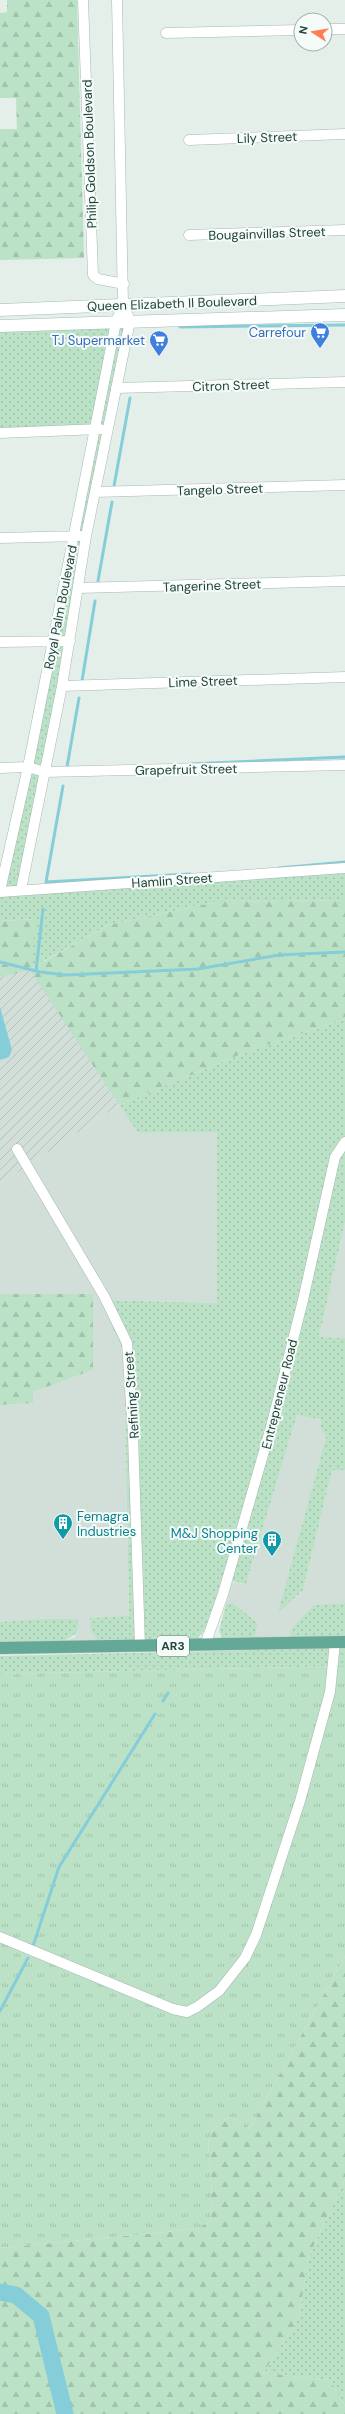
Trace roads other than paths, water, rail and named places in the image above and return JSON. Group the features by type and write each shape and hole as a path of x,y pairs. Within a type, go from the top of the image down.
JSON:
{"main road":[{"name":"AR3","path":"0,1648 340,1642"}],"street":[{"name":"Philip Goldson Boulevard","path":"83,0 93,275 98,279 124,284"},
{"path":"117,0 124,284 123,304 130,321"},
{"path":"333,29 345,29"},
{"path":"166,33 293,30"},
{"name":"Lily Street","path":"189,140 345,134"},
{"name":"Bougainvillas Street","path":"189,235 345,230"},
{"name":"Queen Elizabeth II Boulevard","path":"0,310 345,296"},
{"name":"Royal Palm Boulevard","path":"0,892 28,767 116,322 123,304"},
{"name":"Queen Elizabeth II Boulevard","path":"0,326 345,315"},
{"name":"Royal Palm Boulevard","path":"21,890 62,686 86,536 130,321"},
{"name":"Citron Street","path":"116,388 345,382"},
{"path":"0,433 108,429"},
{"name":"Tangelo Street","path":"95,492 345,485"},
{"path":"0,538 86,536"},
{"name":"Tangerine Street","path":"78,588 345,581"},
{"path":"0,642 70,641"},
{"name":"Lime Street","path":"62,686 345,677"},
{"name":"Grapefruit Street","path":"0,768 28,767 45,772 345,765"},
{"name":"Hamlin Street","path":"0,892 345,868"},
{"name":"Entrepreneur Road","path":"205,1645 224,1594 271,1427 303,1300 334,1157 345,1142"},
{"name":"Refining Street","path":"17,1149 104,1296 127,1343 133,1435 140,1646"},
{"path":"0,1937 173,2009 187,2012 219,1991 245,1958 265,1912 300,1801 330,1692 340,1642"}],"water":[{"path":"0,1007 12,1050 9,1057 0,1060"}],"waterway":[{"path":"180,327 345,325"},
{"path":"114,486 130,398"},
{"path":"98,581 112,502"},
{"path":"82,681 95,601"},
{"path":"69,767 67,767 79,698"},
{"path":"189,764 345,757"},
{"path":"63,786 46,882 190,874"},
{"path":"279,868 345,862"},
{"path":"36,971 43,909"},
{"path":"0,962 40,972 66,975 198,969 279,955 345,952"},
{"path":"163,1701 168,1693"},
{"path":"33,1946 59,1867 155,1714"},
{"path":"0,2011 28,1958"},
{"path":"0,2292 16,2295 41,2316 65,2414"}],"place":[{"name":"Carrefour","path":"320,349"},
{"name":"TJ Supermarket","path":"159,357"},
{"name":"Femagra Industries","path":"63,1540"},
{"name":"M&J Shopping Center","path":"272,1557"}]}
